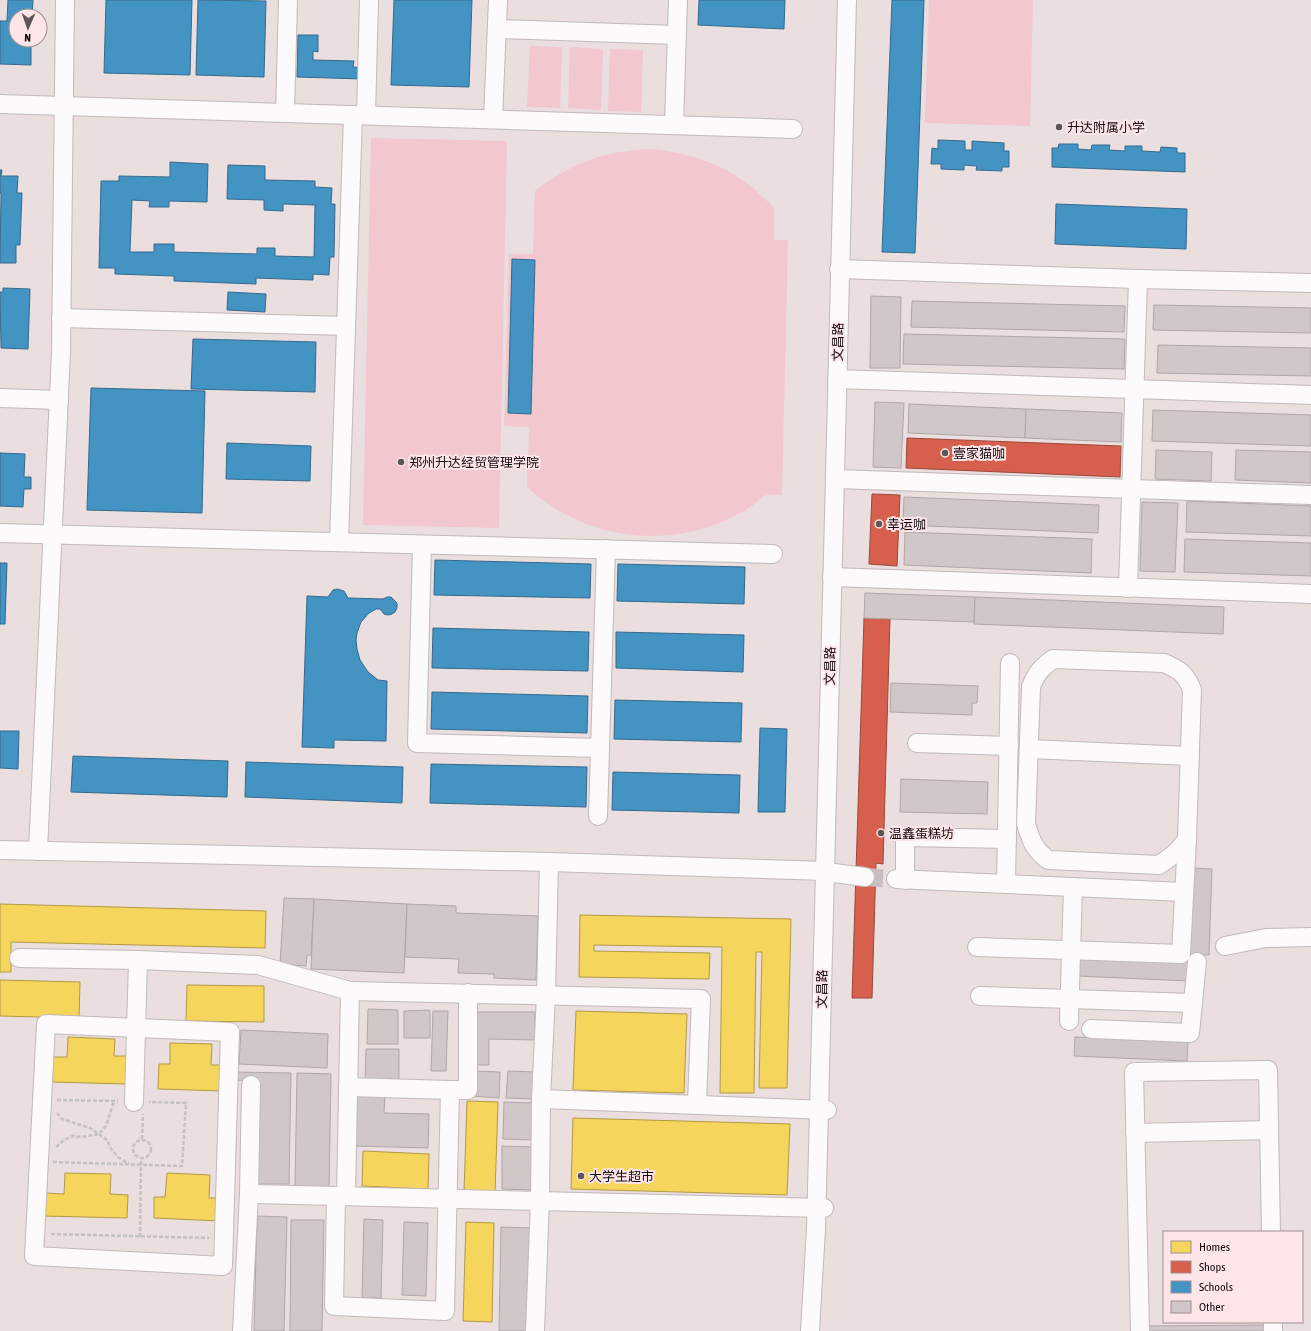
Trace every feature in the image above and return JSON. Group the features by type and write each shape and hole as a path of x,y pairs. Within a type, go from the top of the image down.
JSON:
{"street":[{"path":"38,851 59,400 65,0"},
{"path":"285,113 288,0"},
{"path":"339,542 346,326 359,115 369,0"},
{"path":"493,119 498,0"},
{"path":"674,125 678,0"},
{"name":"文昌路","path":"810,1331 820,1208 830,872 832,577 847,0"},
{"path":"497,29 677,35"},
{"path":"0,104 793,129"},
{"path":"839,269 1311,283"},
{"path":"1128,588 1138,279"},
{"path":"61,318 346,326"},
{"path":"837,379 1311,395"},
{"path":"0,398 59,400"},
{"path":"835,479 1311,495"},
{"path":"0,533 773,554"},
{"path":"422,545 417,743 600,748"},
{"path":"598,816 606,550"},
{"path":"832,577 1311,594"},
{"path":"976,947 1181,954 1187,839 1192,690 1188,679 1177,669 1164,663 1053,659 1043,666 1036,674 1031,687 1026,824 1031,841 1040,854 1048,860 1159,865 1181,849 1187,839"},
{"path":"1006,884 1010,663"},
{"path":"917,743 1009,746"},
{"path":"1028,749 1190,756"},
{"path":"1007,840 905,837 900,880 1184,892"},
{"path":"0,850 549,862 830,872 865,877"},
{"path":"535,1331 549,862"},
{"path":"1069,1021 1073,887"},
{"path":"1225,946 1266,938 1311,937"},
{"path":"19,958 138,960 258,965 350,991 701,999 697,1104"},
{"path":"138,960 136,1027 139,1102"},
{"path":"1091,1029 1190,1033 1197,962"},
{"path":"350,991 348,1087 334,1306 445,1311 450,1090"},
{"path":"348,1087 468,1090 468,993"},
{"path":"980,996 1193,1003"},
{"path":"46,1024 136,1027 230,1032 223,1266 34,1256 39,1161 46,1099 46,1024"},
{"path":"1140,1331 1134,1072 1268,1070 1271,1231"},
{"path":"242,1331 249,1194 252,1085"},
{"path":"541,1099 823,1110"},
{"path":"1135,1133 1270,1130"},
{"path":"249,1194 820,1208"}],"path":[{"path":"39,1161 182,1166 186,1103 46,1099"},
{"path":"46,1099 62,1119 90,1128 99,1134 107,1140 111,1150 130,1165"},
{"path":"39,1161 64,1140 73,1136 82,1137 99,1134 106,1126 114,1101"},
{"path":"139,1102 142,1139"},
{"path":"142,1139 149,1143 151,1148 147,1157 141,1158 135,1156 132,1147 135,1142 142,1139"},
{"path":"140,1237 141,1158"},
{"path":"35,1234 224,1238"}],"shaded area":[{"path":"929,0 1033,0 1030,126 925,123"},
{"path":"530,46 562,47 560,108 527,107"},
{"path":"570,47 603,49 601,110 568,108"},
{"path":"610,49 643,50 641,112 608,111"},
{"path":"371,138 507,141 499,528 363,525"},
{"path":"652,149 688,155 719,166 733,174 761,195 774,208 774,240 788,240 782,495 767,495 744,511 730,518 692,532 641,536 592,526 569,516 547,503 527,487 529,427 504,426 509,254 533,254 535,191 576,165 619,152"}],"building: Homes":[{"path":"0,904 266,911 265,948 11,942 11,972 0,972"},
{"path":"580,915 791,919 787,1088 759,1088 762,952 756,952 754,1093 720,1093 722,947 594,945 594,951 710,953 709,979 579,977"},
{"path":"0,980 80,982 79,1018 0,1016"},
{"path":"187,985 264,986 264,1022 186,1021"},
{"path":"576,1011 687,1014 684,1093 573,1090"},
{"path":"68,1037 115,1039 114,1056 128,1056 127,1084 50,1082 50,1057 67,1057"},
{"path":"170,1043 212,1044 211,1065 226,1065 225,1091 158,1089 159,1064 170,1064"},
{"path":"467,1101 498,1102 495,1193 464,1192"},
{"path":"573,1118 790,1124 787,1195 571,1189"},
{"path":"363,1151 429,1154 428,1189 362,1186"},
{"path":"65,1173 111,1174 110,1194 128,1195 127,1218 43,1216 44,1193 64,1194"},
{"path":"167,1173 210,1175 209,1198 221,1198 220,1221 154,1218 154,1197 165,1197"},
{"path":"466,1222 494,1223 492,1322 463,1321"}],"building: Shops":[{"path":"907,438 1121,446 1120,477 906,468"},
{"path":"872,494 900,495 897,566 869,564"},
{"path":"864,618 890,619 883,864 876,863 872,998 852,998"}],"building: Schools":[{"path":"8,0 33,0 32,8 8,8 8,48 31,48 31,65 0,64 0,21 7,21"},
{"path":"106,0 192,0 190,75 104,73"},
{"path":"198,0 266,1 264,77 196,75"},
{"path":"394,0 472,0 469,87 391,85"},
{"path":"699,0 785,0 784,29 698,25"},
{"path":"892,0 924,0 915,253 882,252"},
{"path":"298,35 318,35 318,52 313,51 313,60 354,61 353,67 363,68 362,79 297,77"},
{"path":"938,140 965,141 965,150 972,150 972,141 1004,143 1004,151 1009,151 1009,167 1002,167 1002,171 976,170 977,166 964,165 964,170 941,169 941,164 931,164 932,148 938,149"},
{"path":"1059,144 1078,144 1078,149 1091,150 1092,145 1110,145 1109,150 1125,151 1125,146 1142,146 1142,151 1160,152 1161,147 1177,148 1177,153 1185,153 1185,172 1052,167 1052,148 1058,148"},
{"path":"170,162 208,164 207,202 169,201 169,207 149,207 150,201 132,200 130,252 154,252 154,244 174,244 174,252 257,254 257,248 275,248 275,256 314,257 315,205 283,204 283,211 264,210 264,200 227,199 228,165 265,166 265,180 315,181 315,187 332,188 331,204 335,204 334,257 330,257 329,275 313,274 313,280 256,278 256,284 174,281 174,276 115,274 115,268 99,268 101,181 119,181 119,176 170,177"},
{"path":"0,170 2,170 1,176 18,176 17,193 22,193 20,245 16,245 16,263 0,263"},
{"path":"1056,204 1187,209 1186,249 1055,244"},
{"path":"512,259 535,260 531,414 508,413"},
{"path":"3,288 30,289 28,349 1,348 0,292 3,292"},
{"path":"228,292 266,294 265,312 227,310"},
{"path":"193,339 316,342 315,392 191,389"},
{"path":"91,388 205,391 202,513 87,510"},
{"path":"227,443 311,446 310,481 226,479"},
{"path":"0,453 25,454 24,477 31,477 31,489 24,489 23,507 0,506"},
{"path":"435,560 591,564 590,598 434,595"},
{"path":"0,563 7,563 5,624 0,624"},
{"path":"618,564 745,567 744,604 617,601"},
{"path":"337,589 344,591 348,598 383,599 391,597 397,603 397,608 392,614 384,614 380,609 376,609 369,613 361,622 356,640 360,660 368,672 378,680 387,681 386,741 334,740 334,748 302,747 307,596 328,597 333,590"},
{"path":"433,628 589,632 588,671 432,668"},
{"path":"616,632 744,635 743,672 616,668"},
{"path":"432,692 588,696 587,733 431,729"},
{"path":"615,700 742,703 741,742 614,739"},
{"path":"760,728 787,729 785,812 758,812"},
{"path":"0,731 19,731 18,769 0,768"},
{"path":"73,756 228,761 227,797 71,792"},
{"path":"246,762 403,767 402,803 245,797"},
{"path":"431,764 587,767 586,807 430,803"},
{"path":"613,772 740,775 739,813 612,810"}],"building: Other":[{"path":"871,296 901,297 900,368 870,368"},
{"path":"912,301 1125,306 1124,332 911,327"},
{"path":"1154,305 1311,308 1311,333 1153,330"},
{"path":"904,334 1125,339 1124,369 903,364"},
{"path":"1158,345 1311,348 1311,376 1157,373"},
{"path":"875,402 904,403 901,468 873,467"},
{"path":"909,404 1026,409 1025,438 908,433"},
{"path":"1026,409 1122,413 1121,442 1025,438"},
{"path":"1153,410 1311,415 1311,446 1152,441"},
{"path":"1156,450 1212,452 1211,481 1155,479"},
{"path":"1236,450 1311,452 1311,483 1235,480"},
{"path":"904,497 1099,505 1098,533 903,525"},
{"path":"1187,501 1311,506 1311,536 1186,532"},
{"path":"1142,502 1178,503 1175,572 1140,571"},
{"path":"905,532 1092,539 1091,573 904,565"},
{"path":"1185,539 1311,543 1311,576 1184,572"},
{"path":"865,593 975,597 974,622 864,618"},
{"path":"975,597 1224,607 1223,634 974,624"},
{"path":"891,683 978,686 977,703 972,703 972,715 890,712"},
{"path":"901,779 988,782 987,814 900,812"},
{"path":"1192,868 1212,869 1209,955 1188,954"},
{"path":"284,898 314,899 311,955 307,955 306,966 280,964"},
{"path":"314,899 407,904 404,973 311,969"},
{"path":"407,904 456,906 456,913 538,916 536,980 494,978 494,974 458,973 459,959 405,957"},
{"path":"1078,957 1190,962 1189,981 1077,976"},
{"path":"368,1009 398,1010 398,1044 367,1044"},
{"path":"430,1010 430,1038 404,1038 404,1011"},
{"path":"433,1011 448,1011 446,1071 431,1071"},
{"path":"473,1012 535,1012 535,1040 489,1039 489,1065 473,1065"},
{"path":"241,1030 328,1034 327,1068 239,1064"},
{"path":"1075,1037 1188,1042 1187,1061 1074,1056"},
{"path":"366,1049 399,1049 399,1083 365,1083"},
{"path":"472,1071 500,1072 499,1098 471,1096"},
{"path":"508,1071 535,1072 534,1099 506,1098"},
{"path":"236,1072 291,1073 289,1184 257,1184 259,1081 235,1080"},
{"path":"297,1073 331,1074 329,1187 295,1186"},
{"path":"356,1091 385,1092 384,1113 429,1114 428,1148 354,1146"},
{"path":"504,1102 534,1103 534,1140 503,1139"},
{"path":"502,1146 534,1147 533,1190 502,1189"},
{"path":"257,1216 287,1217 284,1331 254,1331"},
{"path":"364,1219 383,1220 381,1298 362,1298"},
{"path":"291,1220 324,1220 322,1331 290,1331"},
{"path":"404,1222 428,1223 426,1296 402,1295"},
{"path":"501,1227 532,1228 530,1331 499,1331"},
{"path":"1268,1325 1268,1331 1147,1331 1147,1326"}],"tunnel":[{"path":"865,877 896,879"}],"place":[{"name":"升达附属小学","path":"1059,127"},
{"name":"壹家猫咖","path":"945,453"},
{"name":"郑州升达经贸管理学院","path":"401,462"},
{"name":"幸运咖","path":"879,524"},
{"name":"温鑫蛋糕坊","path":"881,833"},
{"name":"大学生超市","path":"581,1176"}]}
